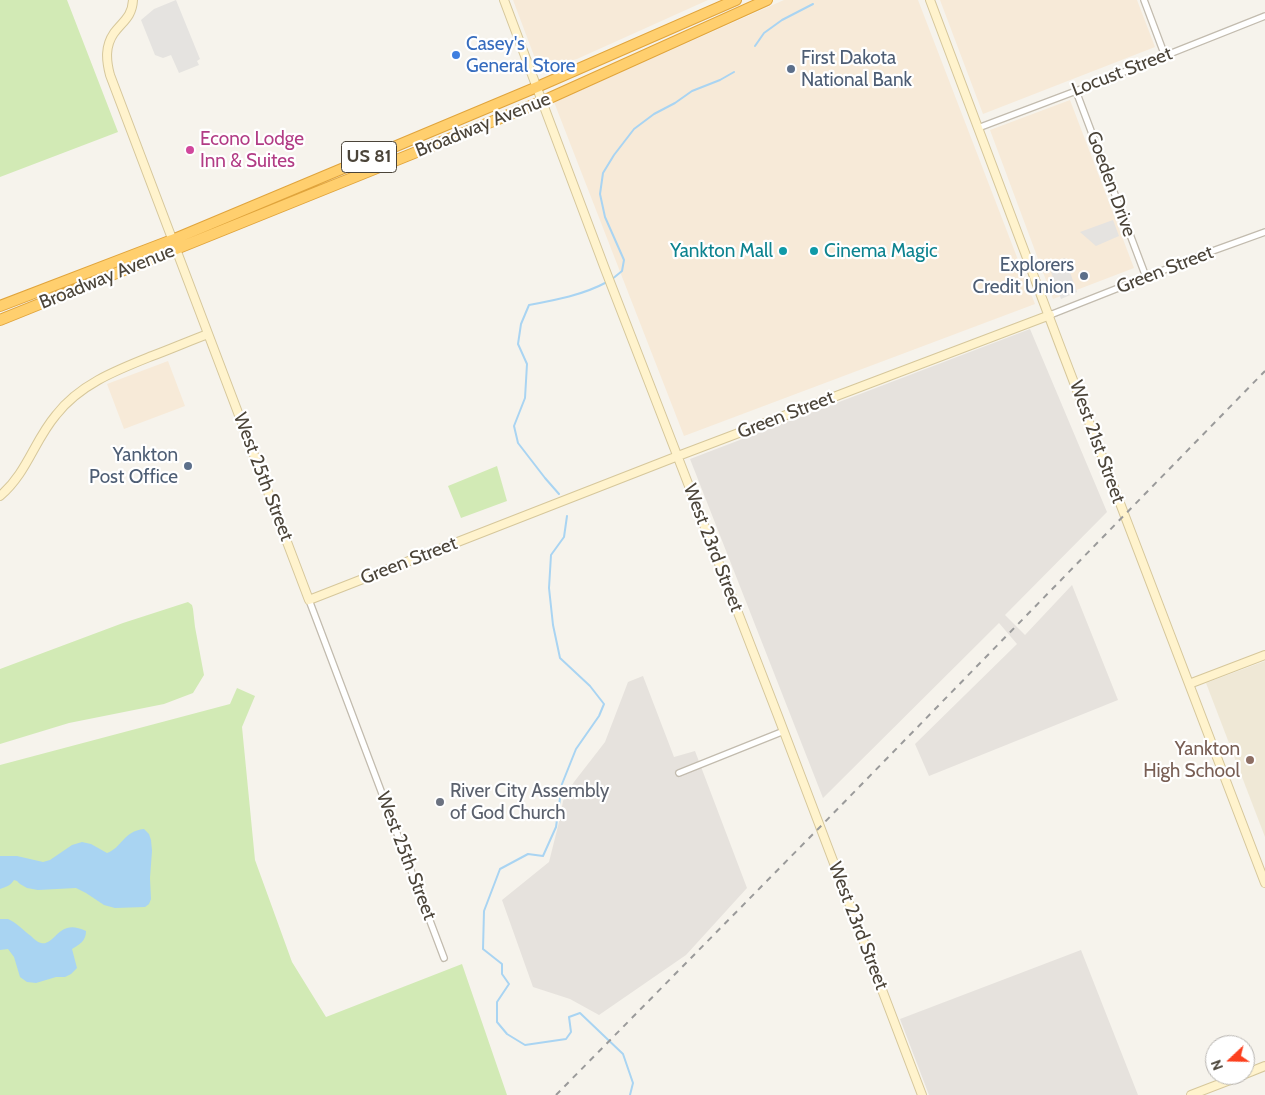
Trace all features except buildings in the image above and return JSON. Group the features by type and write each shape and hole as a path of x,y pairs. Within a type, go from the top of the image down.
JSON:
{"highway":[{"name":"Broadway Avenue","path":"0,320 736,0"},
{"name":"Broadway Avenue","path":"0,306 174,244 543,101 767,0"}],"street":[{"name":"West 25th Street","path":"133,0 127,19 114,33 109,43 107,66 444,958"},
{"name":"West 23rd Street","path":"504,0 610,283 784,731 922,1095"},
{"name":"West 21st Street","path":"930,0 1009,213 1050,315 1265,883"},
{"path":"1144,0 1165,56"},
{"name":"Locust Street","path":"978,128 1265,16"},
{"name":"Goeden Drive","path":"1076,91 1146,278"},
{"name":"Green Street","path":"309,600 678,456 1265,232"},
{"path":"0,496 21,472 47,426 74,396 117,370 208,334"},
{"path":"1189,684 1265,655"},
{"path":"679,773 784,731"},
{"path":"1191,1095 1218,1085"}],"shaded area":[{"path":"176,0 200,59 197,61 199,65 179,73 171,55 163,58 155,55 141,20 154,9"},
{"path":"513,0 708,0 577,59 539,69"},
{"path":"784,0 918,0 1035,304 684,436 554,102"},
{"path":"940,0 1137,0 1155,47 983,114"},
{"path":"1070,100 1134,268 1053,299 990,130"},
{"path":"1113,220 1119,236 1096,246 1080,232"},
{"path":"1065,258 1077,292 1061,299 1048,264"},
{"path":"1030,329 1107,512 1005,615 1025,635 1072,585 1118,700 929,776 915,744 1017,644 999,623 823,798 690,459"},
{"path":"168,361 185,406 124,429 107,384"},
{"name":"Yankton High School","path":"1265,661 1265,837 1206,683"},
{"path":"643,676 674,757 695,751 747,888 686,955 599,1015 570,999 533,987 502,900 549,862 563,801 574,782 605,742 628,682"},
{"path":"1081,950 1138,1095 929,1095 900,1019"}],"green space":[{"path":"0,0 67,0 118,132 0,177"},
{"path":"497,466 507,501 461,518 448,486"},
{"path":"188,602 192,605 193,609 204,675 193,693 164,704 69,723 0,744 0,669 123,623"},
{"path":"237,688 255,696 242,727 255,860 292,962 326,1017 462,964 507,1095 0,1095 0,765 230,704"}],"water":[{"path":"144,829 149,834 152,851 151,899 145,907 115,908 104,905 76,888 38,890 27,888 14,880 6,887 0,889 0,856 17,856 43,862 50,860 72,845 82,842 91,844 107,853 112,851 131,833"},
{"path":"0,919 11,920 41,943 46,943 63,929 69,927 86,931 84,940 72,949 77,968 65,977 56,977 36,983 27,982 20,977 14,957 8,949 0,950"}],"waterway":[{"path":"755,46 764,33 782,20 813,4"},
{"path":"611,280 622,271 624,260 605,217 600,194 603,173 634,129 654,114 692,91 720,80 734,72"},
{"path":"559,494 518,443 514,426 525,398 527,364 518,344 521,324 529,305 579,294 607,282"},
{"path":"567,516 564,537 551,555 549,588 553,625 560,658 590,686 604,704 599,716 576,749 562,784 556,827 543,856 528,854 500,869 484,911 483,949 502,964 502,974 509,984 497,1002 497,1022 507,1034 525,1045 566,1039 571,1032 569,1017 580,1013 623,1054 633,1083 630,1095"}],"railway":[{"path":"556,1095 1265,371"}],"place":[{"name":"Casey's General Store","path":"456,55"},
{"name":"First Dakota National Bank","path":"791,69"},
{"name":"Econo Lodge Inn & Suites","path":"190,150"},
{"name":"Yankton Mall","path":"783,251"},
{"name":"Cinema Magic","path":"814,251"},
{"name":"Explorers Credit Union","path":"1084,276"},
{"name":"Yankton Post Office","path":"188,466"},
{"name":"Yankton High School","path":"1250,760"},
{"name":"River City Assembly of God Church","path":"440,802"}]}
